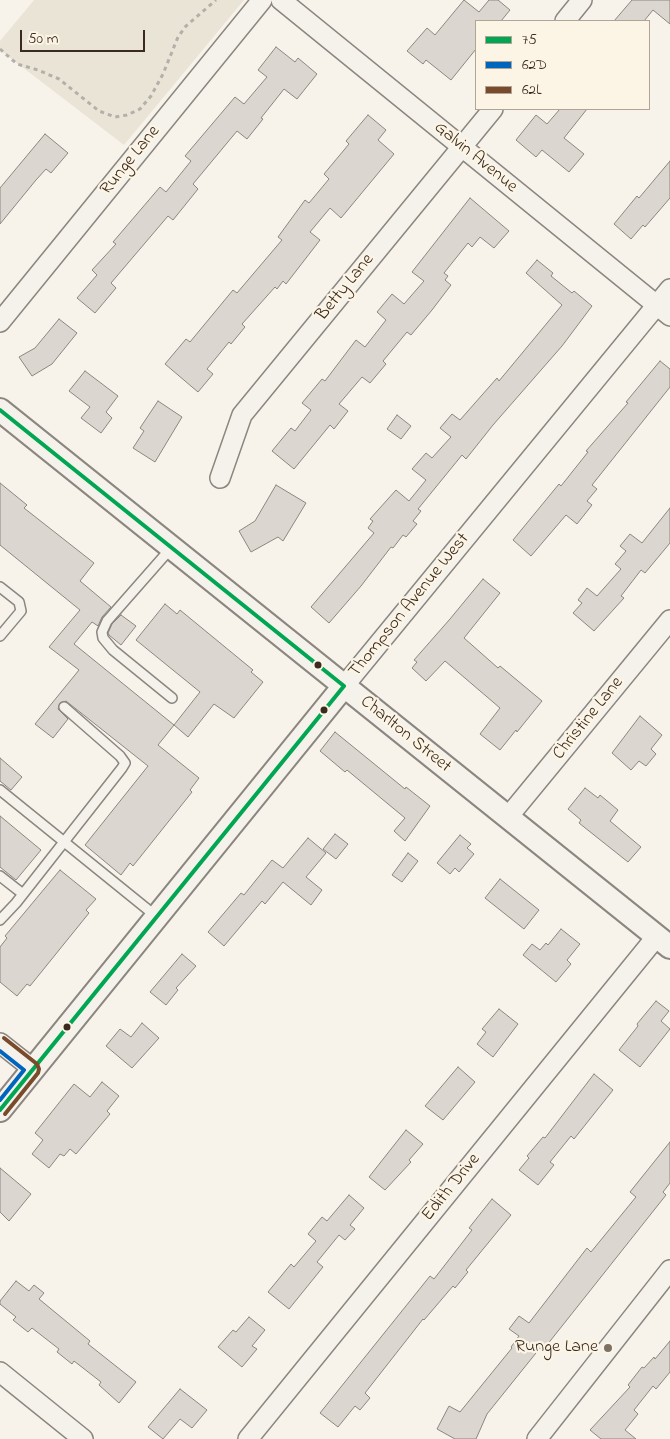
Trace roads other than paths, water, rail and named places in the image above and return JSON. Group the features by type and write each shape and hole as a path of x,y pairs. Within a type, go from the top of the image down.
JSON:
{"street":[{"name":"Runge Lane","path":"0,322 262,0"},
{"name":"Galvin Avenue","path":"280,0 663,311"},
{"path":"566,20 582,0"},
{"name":"Betty Lane","path":"220,478 242,415 492,110"},
{"name":"Thompson Avenue West","path":"0,1110 344,686 663,311 670,289"},
{"name":"Charlton Street","path":"0,410 663,942"},
{"name":"Christine Lane","path":"508,817 670,620"},
{"name":"Edith Drive","path":"248,1439 663,942"},
{"path":"0,1043 33,1069"},
{"path":"537,1439 670,1270"},
{"path":"0,1372 84,1439"}],"lane":[{"path":"172,547 107,621 102,632 103,638 113,650 172,698"},
{"path":"0,587 19,602 20,611 0,636"},
{"path":"0,920 23,894 125,763 120,756 64,707"},
{"path":"0,790 157,917"},
{"path":"0,876 23,894"}],"place":[{"name":"Runge Lane","path":"608,1348"}]}
